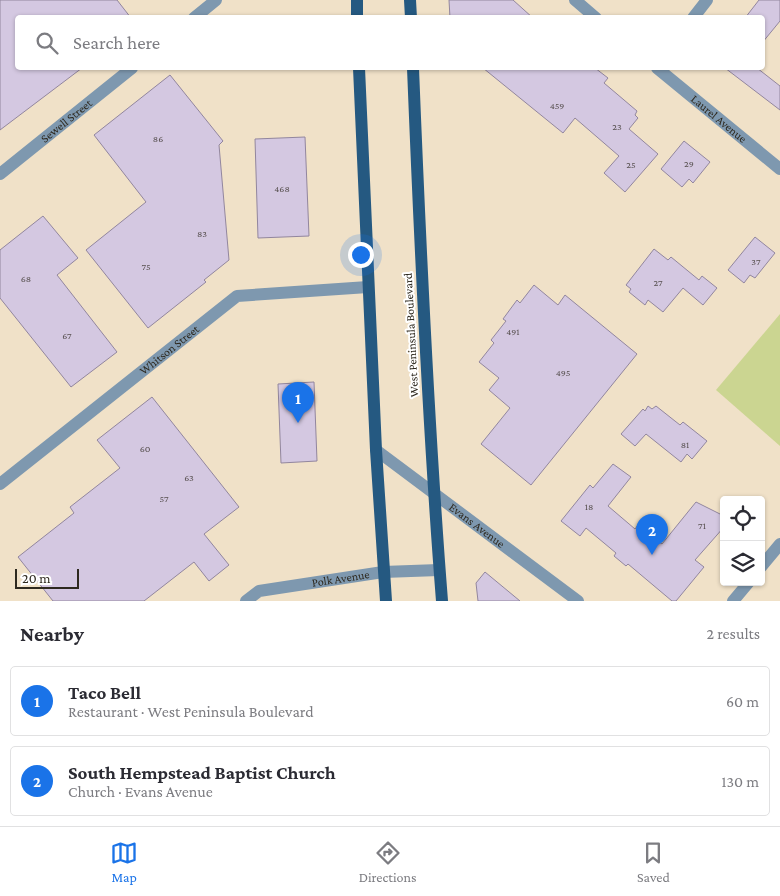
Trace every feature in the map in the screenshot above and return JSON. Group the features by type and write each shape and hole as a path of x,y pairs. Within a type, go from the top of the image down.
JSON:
{"main road":[{"path":"357,0 357,15"},
{"path":"410,0 411,15"},
{"path":"359,70 376,450 386,601"},
{"name":"West Peninsula Boulevard","path":"413,70 433,493 442,601"}],"street":[{"path":"198,15 216,0"},
{"path":"575,0 592,15"},
{"path":"694,15 707,0"},
{"name":"Sewell Street","path":"0,174 130,70"},
{"name":"Laurel Avenue","path":"659,70 780,169"},
{"name":"Whitson Street","path":"0,484 237,296 368,287"},
{"name":"Evans Avenue","path":"376,450 578,601"},
{"path":"765,562 780,544"},
{"name":"Polk Avenue","path":"246,601 259,591 383,572 439,570"},
{"path":"733,601 745,586"}],"green space":[{"path":"780,314 780,446 716,390"}],"building":[{"path":"0,0 117,0 129,15 15,15 15,70 79,70 0,130"},
{"path":"449,0 513,0 530,15 450,15"},
{"path":"759,0 780,0 780,21 765,39 765,15 747,15"},
{"path":"485,70 598,70 608,78 604,83 637,111 635,115 638,118 629,129 658,154 625,192 604,173 619,156 575,118 563,133"},
{"path":"728,70 760,70 780,86 780,110"},
{"path":"170,75 223,141 219,145 229,260 204,280 206,282 148,328 86,250 146,202 94,135"},
{"path":"305,137 309,236 258,238 255,139"},
{"path":"684,141 710,162 693,183 689,179 682,187 661,169"},
{"path":"43,216 78,258 57,275 117,352 71,387 0,298 0,250"},
{"path":"755,237 775,253 755,278 750,275 744,283 728,270"},
{"path":"654,249 668,260 671,257 699,280 702,276 717,288 703,305 683,288 663,312 648,300 645,305 629,292 631,289 626,285"},
{"path":"534,285 558,305 565,295 637,354 531,485 481,444 510,408 489,390 499,378 479,362 494,343 491,340 506,321 503,319 517,300 520,303"},
{"path":"314,382 317,461 281,463 278,384"},
{"path":"152,397 239,507 204,534 229,565 209,581 194,562 144,601 53,601 18,557 74,513 70,507 120,468 97,440"},
{"path":"648,406 652,409 656,406 680,425 683,422 707,441 692,459 687,454 681,462 646,434 635,446 621,434 643,409 645,411"},
{"path":"613,464 631,477 608,506 635,529 638,525 662,544 696,502 720,514 720,532 695,560 704,567 676,601 672,601 628,564 626,566 614,556 616,553 586,528 580,536 561,521 590,485 593,488"},
{"path":"485,572 520,601 478,601 476,583"}],"place":[{"name":"Taco Bell","path":"298,423"},
{"name":"South Hempstead Baptist Church","path":"652,555"}]}
